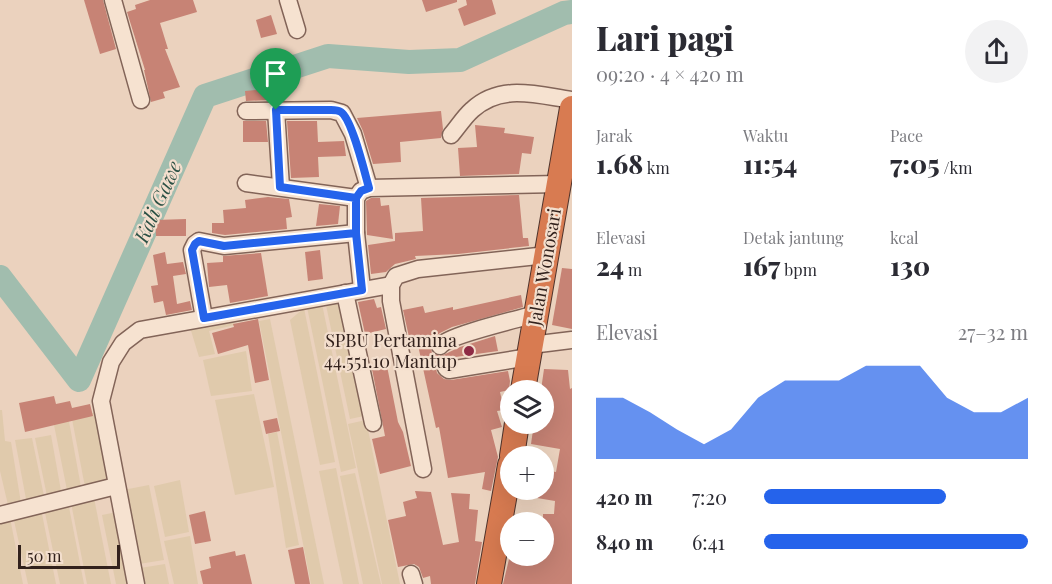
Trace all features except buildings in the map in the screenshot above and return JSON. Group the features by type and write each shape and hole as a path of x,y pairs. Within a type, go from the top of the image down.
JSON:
{"highway":[{"name":"Jalan Wonosari","path":"525,380 564,174 572,108"},
{"path":"489,584 504,500"}],"street":[{"path":"113,0 141,100"},
{"path":"288,0 297,30"},
{"path":"451,135 471,111 495,94 528,94 572,100"},
{"path":"276,110 280,187"},
{"path":"246,111 331,110 342,113 353,134 363,193 356,233 362,290"},
{"path":"246,183 363,193 564,174"},
{"path":"204,318 192,250 199,241 224,246 356,233"},
{"path":"423,469 391,301 391,285 396,276 404,272 547,255"},
{"path":"136,584 101,401 111,362 123,343 140,330 391,285"},
{"path":"345,293 373,423"},
{"path":"440,346 442,342 536,314"},
{"path":"446,368 449,370 466,369 572,340"},
{"path":"0,515 116,486"}],"shaded area":[{"path":"343,302 364,416 350,419 326,305"},
{"path":"322,304 356,468 341,472 307,307"},
{"path":"304,308 335,462 320,465 290,320"},
{"path":"232,315 235,325 209,331 215,354 199,357 189,324"},
{"path":"270,319 324,584 311,584 259,321"},
{"path":"246,351 252,391 211,396 203,360"},
{"path":"254,394 274,487 235,495 215,400"},
{"path":"0,410 2,410 5,441 11,442 21,503 8,505 0,471"},
{"path":"96,412 109,481 85,487 72,419"},
{"path":"68,416 81,487 67,490 53,420"},
{"path":"366,420 400,584 382,584 348,424"},
{"path":"277,432 299,545 286,548 268,434"},
{"path":"51,435 61,491 47,496 35,438"},
{"path":"32,438 44,496 26,499 15,440"},
{"path":"336,468 359,584 343,584 319,471"},
{"path":"355,473 381,584 363,584 340,476"},
{"path":"180,480 189,532 165,537 154,486"},
{"path":"149,485 164,560 139,564 123,490"},
{"path":"94,498 111,584 87,584 71,503"},
{"path":"68,502 84,584 60,584 44,508"},
{"path":"41,509 56,584 28,584 13,516"},
{"path":"117,512 131,584 116,584 102,515"},
{"path":"10,518 23,584 0,584 0,521"},
{"path":"190,536 198,584 174,584 164,541"},
{"path":"165,564 169,584 143,584 140,568"}],"waterway":[{"name":"Kali Gawe","path":"0,277 79,380 205,96 328,56 409,62 460,60 564,13 572,12"}],"place":[{"name":"SPBU Pertamina 44.551.10 Mantup","path":"469,351"}],"route":[{"path":"276,110 280,187 356,198 356,233 362,290 204,318 192,250 199,241 224,246 356,233 356,198 361,191 369,188 346,118 339,111 331,110 276,110"}]}
